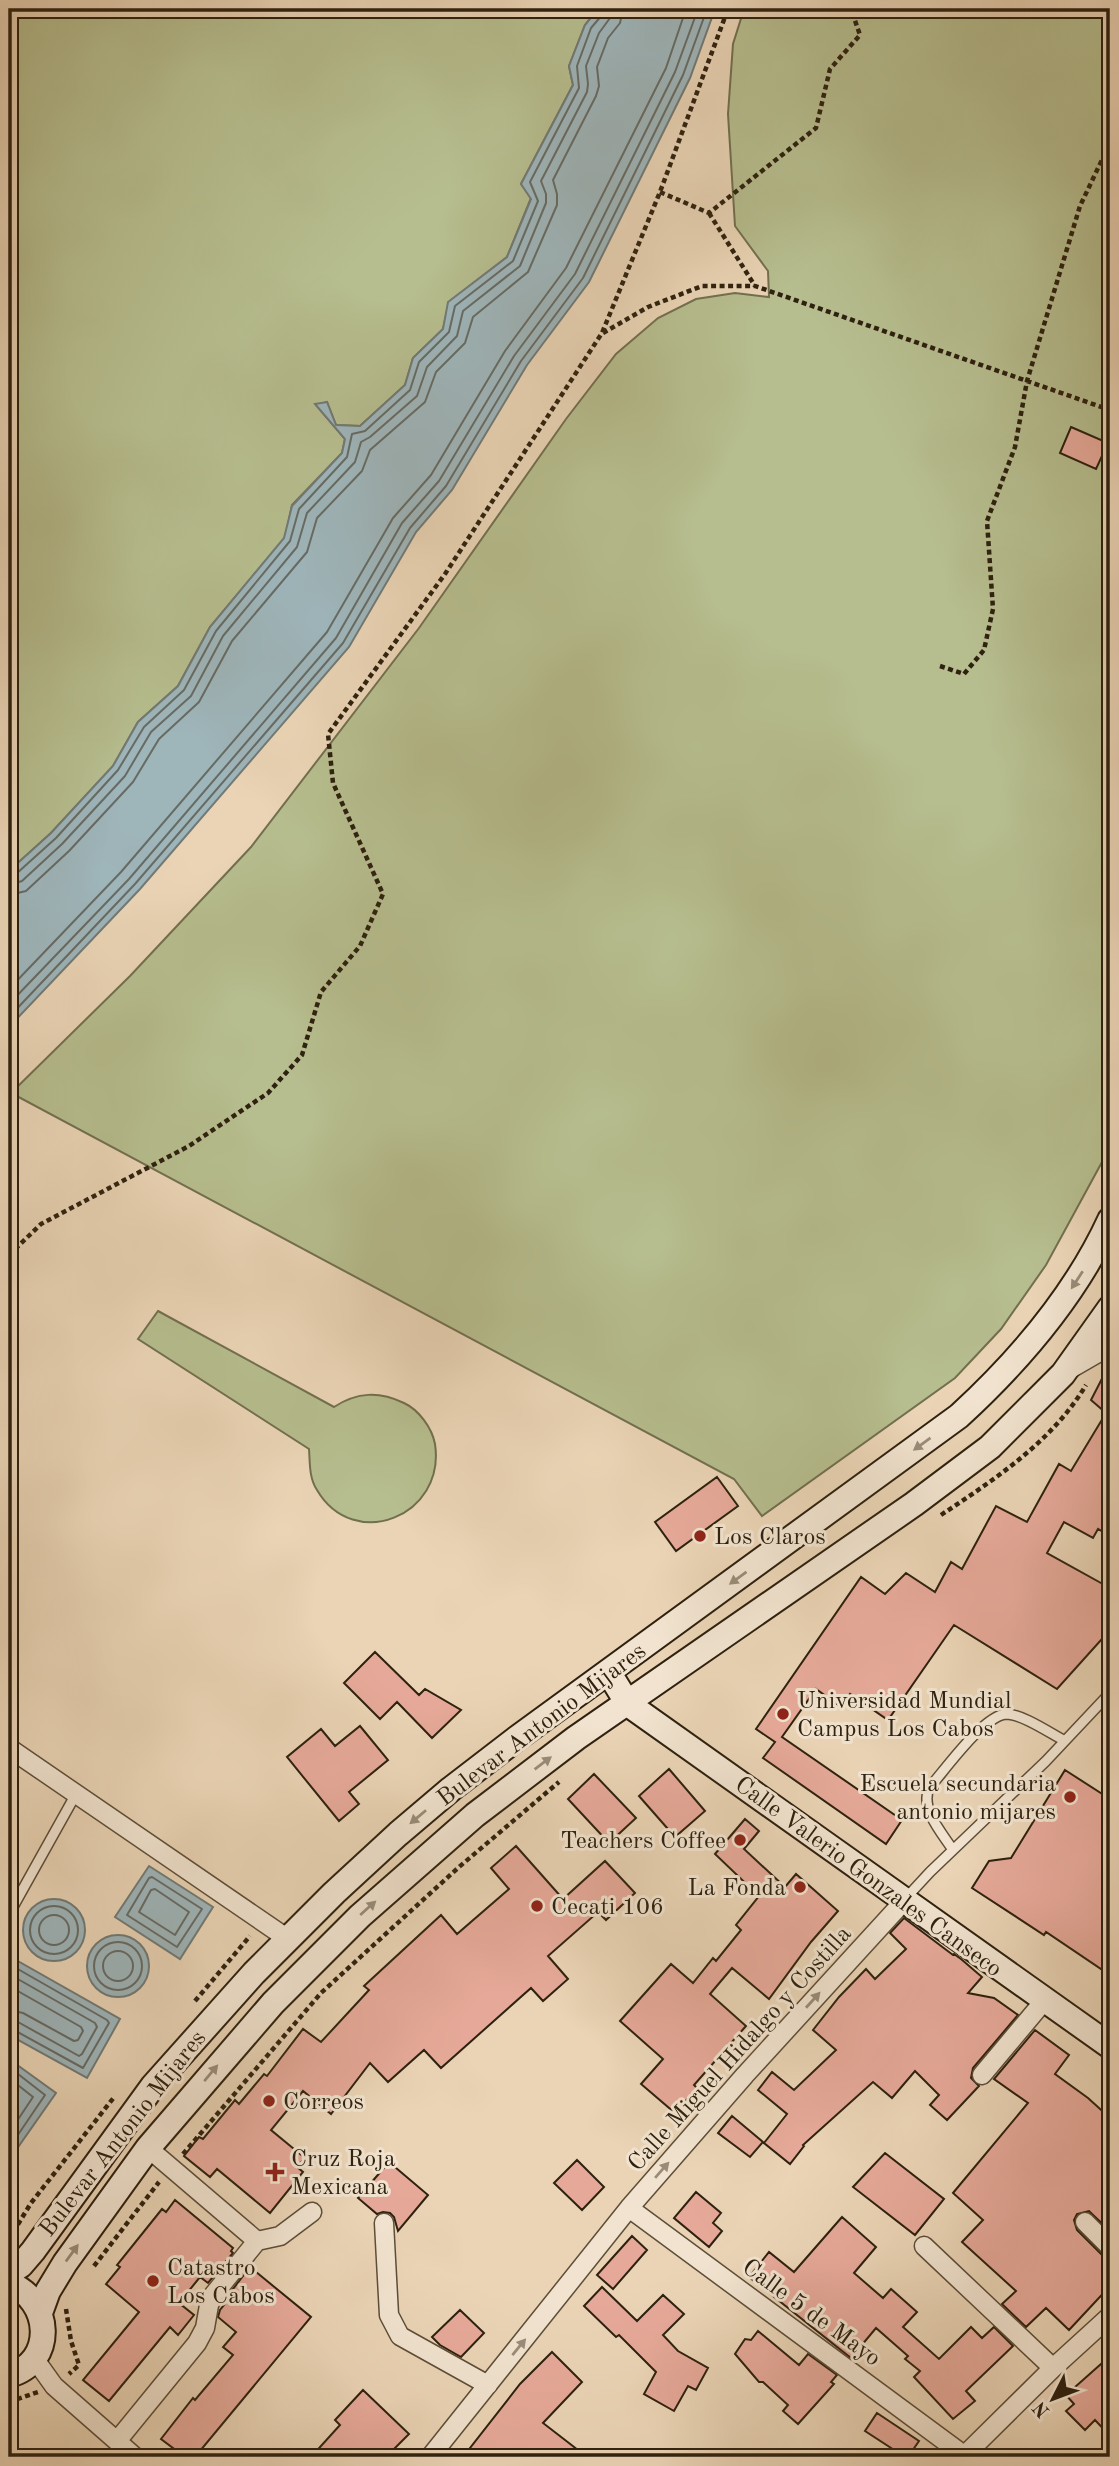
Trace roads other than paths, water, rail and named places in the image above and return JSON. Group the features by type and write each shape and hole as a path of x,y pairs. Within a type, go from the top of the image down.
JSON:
{"main road":[{"name":"Bulevar Antonio Mijares","path":"9,2273 33,2251 153,2085 288,1939 388,1843 451,1788 938,1432 967,1408 1005,1371 1055,1313 1079,1277 1110,1220"},
{"name":"Bulevar Antonio Mijares","path":"40,2313 48,2291 65,2263 148,2148 226,2055 315,1958 414,1866 475,1815 576,1738 967,1465 1016,1422 1063,1374 1110,1308"},
{"path":"609,1673 628,1704"},
{"name":"Calle Valerio Gonzales Canseco","path":"628,1704 1110,2046"},
{"path":"153,2085 181,2109"},
{"path":"9,2284 27,2294 40,2313 43,2337 34,2358 25,2367 9,2375"}],"street":[{"path":"1063,1374 1110,1346"},
{"path":"9,1748 288,1939"},
{"name":"Calle Miguel Hidalgo y Costilla","path":"430,2457 629,2208 745,2075 904,1901"},
{"path":"982,2075 1044,2001"},
{"path":"148,2148 257,2241"},
{"name":"Calle 5 de Mayo","path":"629,2208 964,2456"},
{"path":"117,2441 197,2343 205,2328 214,2294 257,2241 280,2236 312,2212"},
{"path":"1085,2222 1110,2247"},
{"path":"384,2223 389,2315 400,2336 488,2385"},
{"path":"924,2246 1053,2368"},
{"path":"964,2456 1110,2316"},
{"path":"34,2358 54,2386 135,2457"}],"lane":[{"name":"Calle Miguel Hidalgo y Costilla","path":"904,1901 1110,1693"},
{"path":"953,1850 929,1811 925,1797 929,1788 987,1722 1008,1714 1020,1717 1065,1741"},
{"path":"9,1914 76,1794"}],"water":[{"path":"598,9 715,9 690,78 589,282 527,365 452,490 416,532 349,647 140,889 9,1027 9,871 51,833 113,766 138,722 178,686 210,627 284,538 292,506 342,453 345,439 315,404 327,402 336,425 360,426 405,385 413,358 443,329 448,302 507,257 531,199 521,184 573,85 569,66 585,25"},
{"path":"149,1866 213,1907 180,1959 115,1917"},
{"path":"54,1899 66,1901 76,1908 83,1918 83,1942 76,1952 66,1959 54,1961 42,1959 32,1952 25,1942 23,1930 25,1918 32,1908 42,1901"},
{"path":"118,1935 130,1937 140,1944 147,1954 147,1978 140,1988 130,1995 118,1997 106,1995 96,1988 89,1978 87,1966 89,1954 96,1944 106,1937"},
{"path":"9,1956 120,2019 87,2078 9,2035"},
{"path":"9,2059 56,2093 9,2160"}],"place":[{"name":"Los Claros","path":"700,1536"},
{"name":"Universidad Mundial Campus Los Cabos","path":"783,1714"},
{"name":"Escuela secundaria antonio mijares","path":"1070,1797"},
{"name":"Teachers Coffee","path":"740,1840"},
{"name":"La Fonda","path":"800,1887"},
{"name":"Cecati 106","path":"537,1906"},
{"name":"Correos","path":"269,2101"},
{"name":"Cruz Roja Mexicana","path":"275,2172"},
{"name":"Catastro Los Cabos","path":"153,2281"}]}
